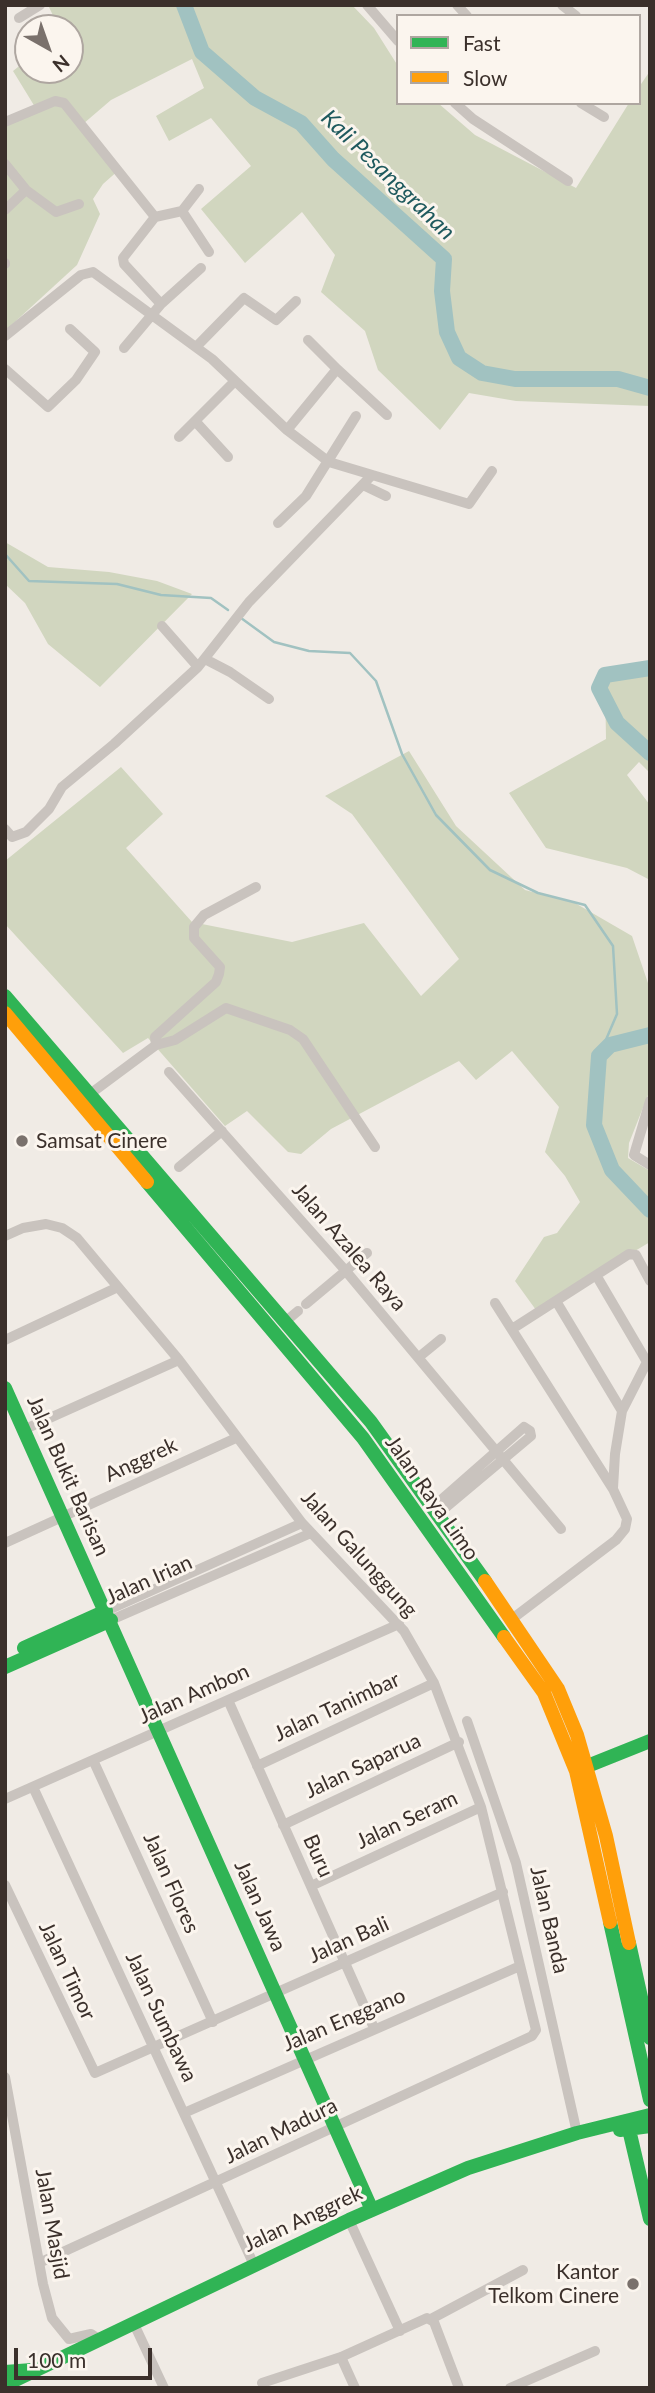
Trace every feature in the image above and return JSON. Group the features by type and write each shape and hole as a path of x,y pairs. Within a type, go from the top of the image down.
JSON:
{"main road":[{"name":"Jalan Raya Limo","path":"5,996 90,1094 103,1119"},
{"name":"Jalan Raya Limo","path":"5,1013 103,1119 265,1309 363,1438 544,1693 581,1769 606,1836 650,2038"},
{"name":"Jalan Raya Limo","path":"265,1309 286,1321 371,1422 512,1619 558,1689 581,1769 650,2100"},
{"name":"Jalan Bukit Barisan","path":"5,1388 109,1615"},
{"name":"Jalan Irian","path":"5,1657 109,1615"},
{"name":"Jalan Irian","path":"5,1667 109,1615"},
{"name":"Jalan Jawa","path":"109,1615 372,2210"},
{"path":"581,1769 650,1741"},
{"name":"Jalan Anggrek","path":"628,2126 650,2115"},
{"path":"628,2126 650,2219"},
{"name":"Jalan Anggrek","path":"5,2385 254,2264 468,2168 577,2133 595,2129 650,2126"},
{"name":"Jalan Anggrek","path":"5,2372 38,2370"}],"street":[{"path":"367,5 396,39"},
{"path":"5,122 55,101 64,103 155,217"},
{"path":"457,105 473,119 568,181"},
{"path":"584,105 604,117"},
{"path":"5,164 26,190 56,212 79,204"},
{"path":"161,304 123,261 155,217 182,211 199,188"},
{"path":"5,210 26,190"},
{"path":"182,211 209,252"},
{"path":"124,348 161,304 201,268"},
{"path":"5,336 88,272 93,272 153,313 196,347 287,430 330,462 469,504 492,471"},
{"path":"196,347 244,298 276,320 296,301"},
{"path":"5,369 48,407 76,380 95,352 70,329"},
{"path":"308,340 387,415"},
{"path":"287,430 337,369"},
{"path":"179,437 234,382"},
{"path":"278,523 306,496 330,462 355,416"},
{"path":"195,421 228,457"},
{"path":"5,830 12,837 26,832 50,809 62,787 202,663 249,602 372,475"},
{"path":"363,485 386,496"},
{"path":"162,626 202,663 240,678 269,699"},
{"path":"156,1045 155,1037 216,982 219,974 220,967 194,938 194,927 204,915 256,887"},
{"path":"90,1094 156,1045 175,1040 226,1008 290,1030 303,1039 375,1147"},
{"name":"Jalan Azalea Raya","path":"169,1072 345,1270 561,1529"},
{"path":"650,1101 634,1154 636,1160 650,1165"},
{"path":"179,1167 222,1131"},
{"name":"Jalan Galunggung","path":"5,1236 37,1223 55,1225 70,1233 179,1360 302,1523 399,1624 434,1683 481,1807 536,2030"},
{"path":"286,1321 367,1253"},
{"path":"512,1329 633,1254 650,1281"},
{"path":"596,1275 648,1363 622,1411 614,1454 613,1489"},
{"path":"5,1340 118,1287"},
{"path":"556,1301 622,1411"},
{"path":"495,1303 613,1489 627,1516 623,1533 512,1619"},
{"path":"419,1357 441,1339"},
{"path":"23,1430 179,1360"},
{"name":"Anggrek","path":"5,1543 236,1438"},
{"path":"435,1510 501,1454"},
{"name":"Jalan Irian","path":"109,1615 302,1523"},
{"name":"Jalan Irian","path":"109,1615 311,1533"},
{"name":"Jalan Ambon","path":"5,1799 399,1624"},
{"name":"Jalan Tanimbar","path":"257,1766 434,1683"},
{"name":"Buru","path":"228,1700 374,2028"},
{"name":"Jalan Banda","path":"467,1721 516,1863 577,2133"},
{"name":"Jalan Saparua","path":"283,1825 458,1742"},
{"name":"Jalan Flores","path":"93,1760 213,2022"},
{"name":"Jalan Sumbawa","path":"33,1787 254,2264"},
{"name":"Jalan Seram","path":"311,1886 481,1807"},
{"name":"Jalan Timor","path":"5,1885 95,2073"},
{"name":"Jalan Bali","path":"95,2073 503,1892"},
{"name":"Jalan Enggano","path":"184,2113 304,2058 520,1966"},
{"name":"Jalan Madura","path":"39,2263 532,2036 536,2030"},
{"name":"Jalan Masjid","path":"5,2077 39,2263 52,2318 67,2337 91,2334 100,2340"},
{"path":"349,2220 400,2331"},
{"path":"262,2383 341,2357 427,2318 431,2319 523,2270"},
{"path":"431,2319 459,2388"},
{"path":"134,2324 164,2388"},
{"path":"510,2388 595,2351"},
{"path":"341,2357 355,2388"}],"green space":[{"path":"48,5 352,5 374,28 396,63 396,105 440,105 475,135 576,188 628,105 641,105 641,84 650,71 650,406 516,401 469,393 440,430 378,370 365,331 321,292 335,255 302,212 245,263 201,209 251,166 211,118 169,141 156,116 204,88 192,59 111,100 83,124 120,169 103,184 93,199 100,214 77,265 5,331 5,126 35,107 21,84 84,84 84,14 52,14"},
{"path":"5,542 48,567 109,572 157,581 192,594 100,687 48,644 25,603 5,584"},
{"path":"650,669 650,773 639,762 627,775 650,805 650,880 627,868 546,848 509,793 606,739 605,683"},
{"path":"409,751 456,826 525,890 575,903 632,936 650,989 650,1090 629,1143 628,1158 650,1171 650,1242 536,1310 515,1281 544,1237 557,1233 580,1202 565,1176 545,1152 559,1107 512,1051 476,1080 459,1061 331,1129 301,1154 288,1152 247,1111 225,1126 148,1038 123,1053 5,924 5,861 121,767 163,814 126,848 192,922 292,942 364,923 421,996 459,959 352,814 325,796"}],"waterway":[{"name":"Kali Pesanggrahan","path":"184,5 202,52 255,98 301,123 333,159 444,259 442,291 447,332 459,358 482,373 515,379 618,379 650,388"},
{"path":"5,554 29,581 117,584 161,595 211,598 228,610"},
{"path":"241,618 274,642 309,651 350,653 376,681 402,754 436,815 490,870 538,893 585,905 613,946 617,1014 599,1056"},
{"name":"Kali Pesanggrahan","path":"650,668 605,675 599,688 617,723 650,753"},
{"path":"650,1035 610,1045 599,1056 594,1125 612,1170 650,1210"}],"traffic: fast":[{"path":"5,996 371,1422 485,1581"},
{"path":"147,1182 363,1438 504,1637"},
{"path":"5,1388 372,2210"},
{"path":"24,1648 106,1611"},
{"path":"5,1667 111,1620"},
{"path":"580,1769 650,1741"},
{"path":"610,1922 650,2100"},
{"path":"629,1943 650,2038"},
{"path":"5,2385 349,2220 468,2168 577,2133 650,2115"},
{"path":"627,2121 650,2219"},
{"path":"620,2130 650,2126"},
{"path":"5,2372 32,2370"}],"traffic: slow":[{"path":"5,1013 147,1182"},
{"path":"485,1581 558,1689 577,1735 606,1836 629,1943"},
{"path":"504,1637 544,1693 576,1771 610,1922"}],"place":[{"name":"Samsat Cinere","path":"22,1141"},
{"name":"Kantor Telkom Cinere","path":"633,2284"}]}
